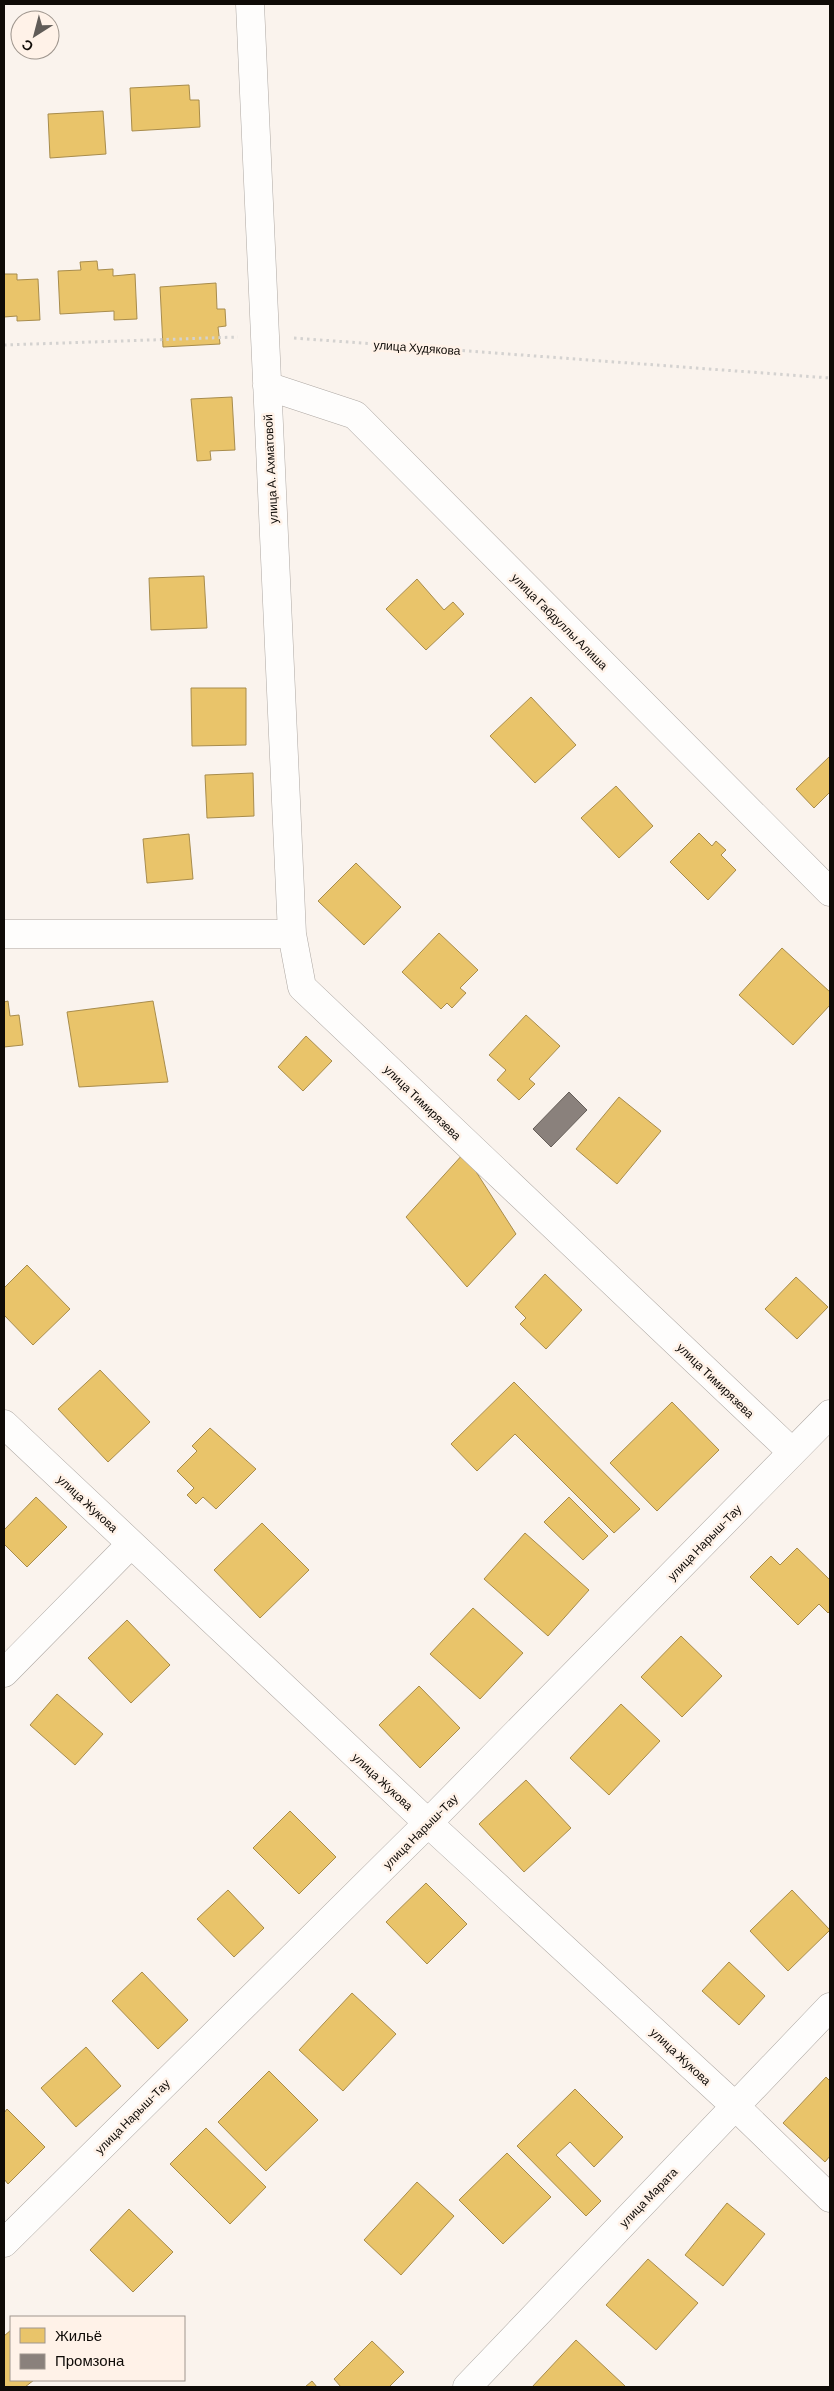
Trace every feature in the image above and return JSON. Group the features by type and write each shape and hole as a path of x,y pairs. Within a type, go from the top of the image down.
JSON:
{"street":[{"name":"улица А. Ахматовой","path":"250,4 292,934"},
{"name":"улица Габдуллы Алиша","path":"266,386 355,415 830,892"},
{"path":"4,934 292,934"},
{"name":"улица Тимирязева","path":"292,934 302,987 792,1452"},
{"name":"улица Нарыш-Тау","path":"4,2243 428,1823 830,1414"},
{"name":"улица Жукова","path":"4,1424 428,1823 735,2106 830,2198"},
{"path":"4,1673 131,1544"},
{"name":"улица Марата","path":"467,2387 830,2007"}],"path":[{"name":"улица Худякова","path":"4,345 264,336 830,378"}],"building: Жильё":[{"path":"189,85 190,100 199,100 200,127 132,131 130,88"},
{"path":"103,111 106,154 50,158 48,114"},
{"path":"97,261 98,270 113,269 113,276 135,274 137,319 114,320 114,311 60,314 58,271 81,270 80,262"},
{"path":"4,274 17,274 17,280 38,279 40,320 17,321 17,316 4,317"},
{"path":"216,283 217,309 225,309 226,326 218,327 220,344 163,347 160,287"},
{"path":"232,397 235,450 210,451 211,460 197,461 191,399"},
{"path":"204,576 207,628 151,630 149,578"},
{"path":"417,579 444,610 453,602 464,614 426,650 386,609"},
{"path":"191,688 246,688 246,745 192,746"},
{"path":"531,697 576,745 535,783 490,736"},
{"path":"830,756 830,792 814,808 796,789"},
{"path":"253,773 254,816 207,818 205,775"},
{"path":"616,786 653,826 619,858 581,818"},
{"path":"699,833 712,846 716,841 726,850 721,855 736,870 708,900 670,862"},
{"path":"189,834 193,879 147,883 143,839"},
{"path":"356,863 401,907 364,945 318,901"},
{"path":"439,933 478,970 460,988 466,993 452,1008 447,1003 441,1009 402,972"},
{"path":"782,948 830,992 830,1005 793,1045 739,995"},
{"path":"8,1001 10,1016 19,1015 23,1045 4,1047 4,1002"},
{"path":"153,1001 168,1082 79,1087 67,1012"},
{"path":"526,1015 560,1046 529,1079 535,1084 519,1100 497,1080 506,1070 489,1055"},
{"path":"306,1036 332,1061 303,1091 278,1067"},
{"path":"619,1097 661,1131 617,1184 576,1149"},
{"path":"464,1153 516,1234 467,1287 406,1217"},
{"path":"27,1265 70,1309 33,1345 4,1315 4,1288"},
{"path":"545,1274 582,1310 546,1349 520,1324 526,1318 515,1307"},
{"path":"796,1277 828,1307 797,1339 765,1309"},
{"path":"100,1370 150,1422 108,1462 58,1409"},
{"path":"514,1382 640,1509 614,1533 515,1434 477,1471 451,1444"},
{"path":"672,1402 719,1450 657,1511 610,1463"},
{"path":"210,1428 256,1469 216,1509 203,1497 196,1504 187,1495 194,1488 177,1471 197,1451 192,1446"},
{"path":"36,1497 67,1527 27,1567 4,1544 4,1530"},
{"path":"569,1497 608,1536 583,1560 544,1522"},
{"path":"262,1523 309,1570 260,1618 214,1570"},
{"path":"525,1533 589,1590 548,1636 484,1579"},
{"path":"797,1548 830,1580 830,1611 828,1613 819,1604 798,1625 750,1577 771,1556 780,1565"},
{"path":"473,1608 523,1653 480,1699 430,1654"},
{"path":"127,1620 170,1665 131,1703 88,1658"},
{"path":"681,1636 722,1676 682,1717 641,1677"},
{"path":"419,1686 460,1728 420,1768 379,1725"},
{"path":"57,1694 103,1734 75,1765 30,1725"},
{"path":"621,1704 660,1741 609,1795 570,1758"},
{"path":"526,1780 571,1828 524,1872 479,1824"},
{"path":"290,1811 336,1857 299,1894 253,1848"},
{"path":"426,1883 467,1924 427,1964 386,1922"},
{"path":"228,1890 264,1928 234,1957 197,1919"},
{"path":"792,1890 830,1930 788,1971 750,1931"},
{"path":"729,1962 765,1996 739,2025 702,1991"},
{"path":"142,1972 188,2020 158,2049 112,2001"},
{"path":"352,1993 396,2034 343,2091 299,2050"},
{"path":"86,2047 121,2086 76,2127 41,2088"},
{"path":"269,2071 318,2120 266,2171 218,2122"},
{"path":"826,2077 830,2081 830,2156 825,2162 783,2123"},
{"path":"575,2089 623,2137 594,2167 570,2142 556,2155 601,2201 586,2216 517,2146"},
{"path":"7,2109 45,2147 8,2184 4,2179 4,2113"},
{"path":"206,2128 266,2187 230,2224 170,2164"},
{"path":"507,2153 551,2197 503,2244 459,2200"},
{"path":"417,2182 454,2216 401,2275 364,2240"},
{"path":"727,2203 765,2234 723,2286 685,2255"},
{"path":"129,2209 173,2252 133,2292 90,2250"},
{"path":"648,2259 698,2303 656,2350 606,2305"},
{"path":"10,2331 10,2381 33,2381 25,2387 4,2387 4,2336"},
{"path":"576,2340 625,2386 625,2387 532,2387"},
{"path":"372,2341 404,2372 389,2387 341,2387 334,2379"},
{"path":"312,2381 317,2387 305,2387"}],"building: Промзона":[{"path":"569,1092 587,1110 551,1147 533,1129"}]}
